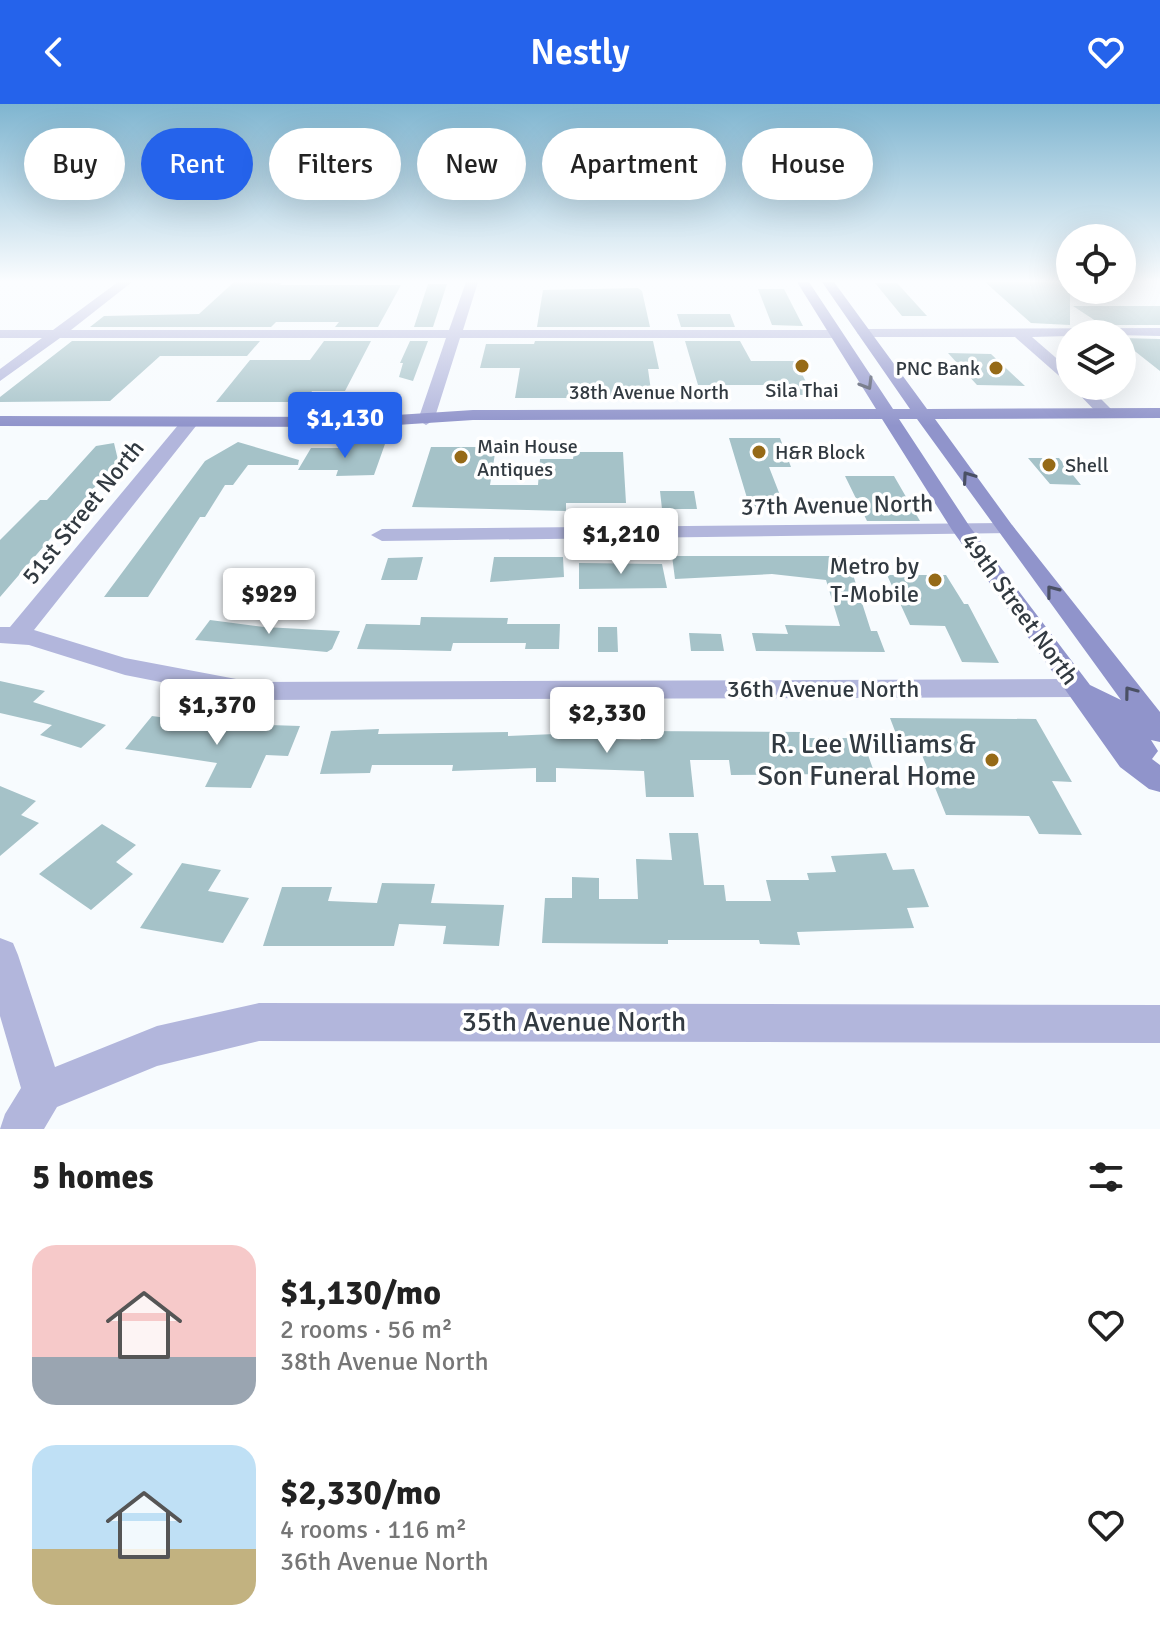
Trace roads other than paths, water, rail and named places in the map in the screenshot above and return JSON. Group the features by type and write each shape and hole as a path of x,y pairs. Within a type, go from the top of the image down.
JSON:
{"main road":[{"name":"49th Street North","path":"833,330 962,530 1130,759 1160,778"},
{"name":"49th Street North","path":"862,330 1005,529 1160,732"},
{"name":"38th Avenue North","path":"926,419 1160,413"},
{"name":"38th Avenue North","path":"0,421 426,420 475,425 888,418 1160,425"},
{"path":"1078,688 1093,679 1099,668 1100,653"}],"street":[{"path":"0,376 62,330"},
{"path":"426,420 456,330"},
{"path":"1018,332 1056,366"},
{"path":"864,333 1160,332"},
{"path":"0,334 836,334"},
{"path":"1094,400 1107,413"},
{"name":"51st Street North","path":"8,635 190,422"},
{"name":"37th Avenue North","path":"382,535 1005,529"},
{"name":"36th Avenue North","path":"8,635 55,642 117,664 187,681 252,691 1078,688"},
{"path":"0,955 43,1092 20,1129"},
{"name":"35th Avenue North","path":"43,1092 157,1046 259,1022 1160,1024"}],"place":[{"name":"Sila Thai","path":"802,366"},
{"name":"PNC Bank","path":"996,368"},
{"name":"H&R Block","path":"759,452"},
{"name":"Main House Antiques","path":"461,457"},
{"name":"Shell","path":"1049,465"},
{"name":"Metro by T-Mobile","path":"935,580"},
{"name":"R. Lee Williams & Son Funeral Home","path":"992,760"}]}
